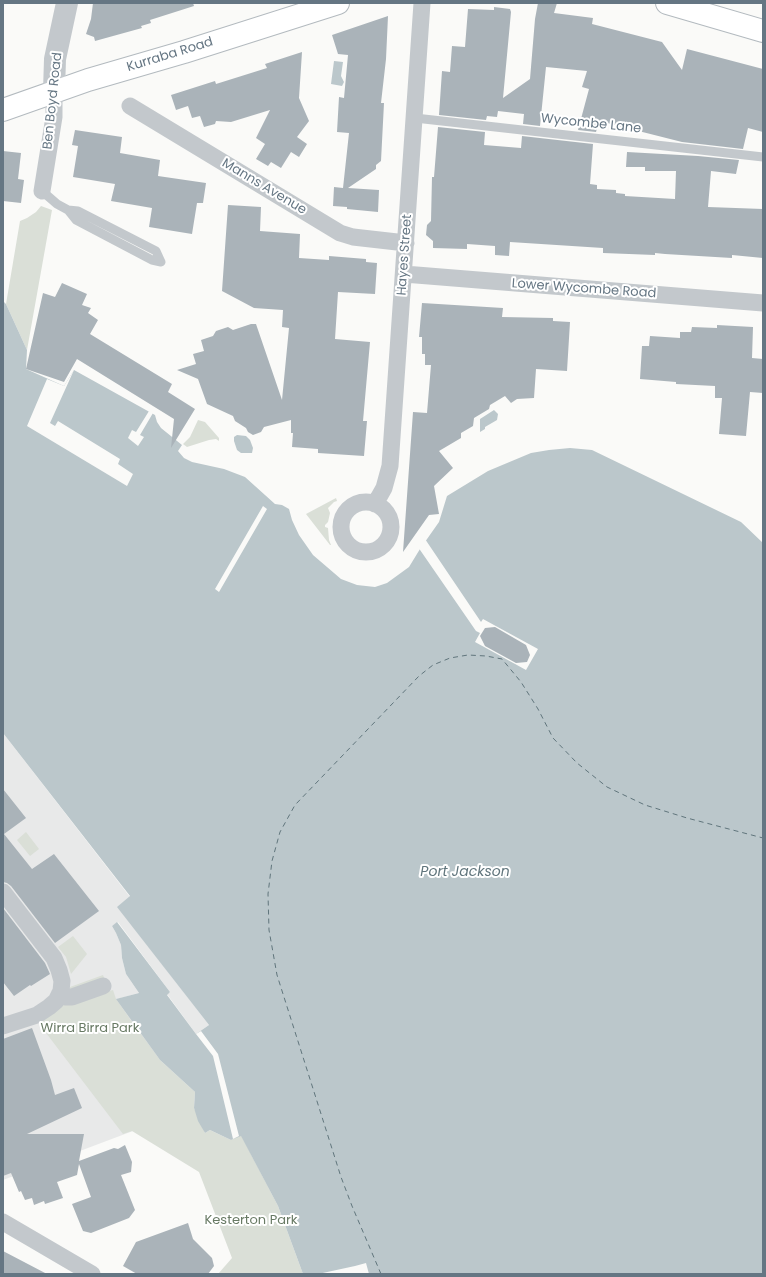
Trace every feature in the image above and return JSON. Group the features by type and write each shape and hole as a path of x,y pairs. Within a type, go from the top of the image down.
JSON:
{"main road":[{"name":"Kurraba Road","path":"3,110 54,91 338,3"},
{"path":"667,3 694,7 763,31"}],"street":[{"name":"Ben Boyd Road","path":"42,191 54,117 55,59 67,3"},
{"name":"Hayes Street","path":"375,504 384,488 390,466 422,3"},
{"name":"Manns Avenue","path":"130,106 340,234 353,237 406,243"},
{"name":"Lower Wycombe Road","path":"404,274 763,302"},
{"path":"3,892 54,958 62,981 61,991 56,1002 37,1015 3,1026"},
{"path":"59,995 72,997 103,986"},
{"path":"3,1222 92,1274"}],"lane":[{"name":"Wycombe Lane","path":"415,118 763,157"},
{"name":"Ben Boyd Road","path":"42,191 57,204 68,210 76,220 152,260 161,262 156,251 78,211 68,210"}],"shaded area":[{"path":"3,733 130,897 118,907 209,1025 196,1034 167,994 170,992 118,922 112,926 121,945 122,958 126,974 139,993 117,999 194,1108 3,1180"}],"green space":[{"path":"41,206 52,210 27,350 6,304 20,221 36,212"},
{"path":"198,420 205,422 219,438 219,441 216,439 209,440 187,447 183,444 190,437"},
{"path":"336,498 337,501 328,508 330,513 328,522 325,525 325,527 328,528 330,545 306,514"},
{"path":"26,832 39,849 30,856 17,840"},
{"path":"73,936 87,954 71,974 66,957 58,947"},
{"path":"103,975 109,991 113,990 116,999 160,1060 195,1092 194,1108 205,1133 210,1130 231,1140 241,1135 278,1206 303,1274 218,1274 232,1258 199,1172 132,1131 123,1134 40,1025 38,1022 62,1000 70,987"}],"water":[{"path":"334,61 343,62 341,76 344,82 342,86 331,84"},
{"name":"Port Jackson","path":"3,301 6,304 27,350 26,369 64,386 74,370 155,415 161,428 182,445 178,451 184,458 192,462 224,469 245,477 275,504 282,505 289,509 299,535 313,555 341,579 357,585 375,587 387,583 409,567 439,522 447,496 488,471 531,453 549,450 570,448 592,450 741,522 763,543 763,1274 303,1274 278,1206 241,1136 231,1140 210,1130 205,1133 198,1121 194,1108 195,1092 160,1060 116,999 139,993 126,974 122,958 121,945 112,926 117,922 170,992 167,995 196,1034 209,1025 117,907 130,896 3,733"},
{"path":"494,410 498,414 497,420 485,427 485,429 480,432 480,419"},
{"path":"237,435 246,436 250,440 253,448 252,453 241,453 237,450 234,437"}],"pier":[{"path":"74,370 50,423 55,426 58,421 120,459 118,464 133,474 127,486 27,426 47,379 64,386"},
{"path":"149,411 153,413 140,435 144,437 138,446 128,438 132,430 136,432"},
{"path":"263,506 267,509 219,592 215,589"},
{"path":"425,539 481,622 483,619 538,649 526,670 475,642 480,633 476,631 418,547"},
{"path":"201,1031 218,1054 239,1136 233,1139 213,1056 196,1034"},
{"path":"366,1263 369,1274 318,1274 355,1266"}],"building":[{"path":"93,3 193,3 194,6 150,20 151,23 141,26 142,28 95,41 94,37 86,34 91,19"},
{"path":"538,3 557,3 554,13 593,18 592,24 662,42 682,70 687,49 763,69 763,132 748,128 743,149 682,142 599,121 596,132 578,130 589,89 582,87 587,71 546,67 540,126 523,124 524,114 498,111 497,117 487,116 486,120 439,115 442,71 450,72 452,46 465,47 468,9 494,10 494,7 510,9 511,12 503,98 530,79 535,19"},
{"path":"388,16 386,59 381,103 384,103 381,161 376,165 376,169 348,188 379,190 378,212 333,206 334,187 343,188 349,133 337,132 339,97 344,98 348,55 338,54 332,35"},
{"path":"302,52 299,98 309,121 297,137 307,144 299,157 291,152 281,168 271,162 268,166 256,159 265,144 256,138 270,110 231,122 216,121 215,124 204,127 200,116 192,118 188,106 176,110 171,95 215,81 216,84 267,68 265,64"},
{"path":"438,127 485,132 484,145 521,148 522,136 593,144 590,184 597,185 597,189 616,190 616,193 625,194 625,196 675,199 676,171 645,171 645,167 626,167 627,152 739,160 736,174 711,171 708,207 763,209 763,258 732,255 732,258 655,253 655,255 603,253 603,248 510,242 509,256 495,255 495,246 467,244 467,249 433,248 433,241 426,235 427,225 431,221 432,177 434,177"},
{"path":"75,130 122,137 120,153 160,160 158,176 206,183 203,203 197,203 192,234 149,227 152,208 111,201 115,184 73,177 78,146 72,145"},
{"path":"3,151 21,153 18,179 24,180 21,203 3,201"},
{"path":"228,205 261,207 260,231 300,234 299,258 329,260 329,256 366,259 366,262 377,263 375,294 338,292 335,339 370,342 363,421 367,421 364,456 318,453 318,449 292,447 293,433 291,433 291,420 264,427 261,432 253,435 248,432 246,428 235,421 233,416 207,404 198,379 177,370 196,364 193,354 204,351 201,340 213,336 216,331 228,327 233,330 251,324 256,324 282,400 289,328 282,327 283,310 254,308 222,291"},
{"path":"62,283 87,294 82,305 91,308 88,313 98,320 90,334 172,384 168,392 195,409 171,448 174,419 77,359 64,382 26,369 43,293 55,297"},
{"path":"422,303 503,308 502,317 553,318 553,321 570,322 567,371 536,369 534,398 517,399 511,403 505,396 490,405 489,409 474,418 473,426 461,433 461,438 439,451 453,468 434,486 439,514 429,515 403,552 413,412 427,413 431,365 425,365 425,354 422,354 422,337 419,337"},
{"path":"717,325 753,327 752,358 763,359 763,393 750,392 746,436 719,434 722,398 715,398 715,386 676,384 676,382 640,379 642,346 649,346 650,336 680,338 680,332 691,332 692,327 717,328"},
{"path":"495,627 526,645 530,655 527,662 516,663 485,646 480,636 485,628"},
{"path":"3,789 26,818 4,834 32,869 54,854 99,911 55,943 11,886 3,882"},
{"path":"3,908 45,963 50,974 14,996 3,982"},
{"path":"32,1028 55,1095 74,1088 82,1108 27,1134 84,1134 79,1161 114,1148 118,1149 125,1145 132,1162 131,1172 121,1175 135,1210 129,1218 91,1233 83,1231 72,1204 91,1197 79,1164 77,1175 57,1182 63,1198 45,1204 44,1201 34,1205 32,1198 25,1200 21,1191 19,1192 11,1173 3,1176 3,1039"},
{"path":"188,1223 193,1239 212,1258 214,1266 208,1274 137,1274 123,1266 136,1242"},
{"path":"3,1251 47,1274 3,1274"}],"ferry route":[{"path":"381,1274 341,1177 277,975 269,930 268,894 272,861 280,832 295,805 419,676 433,665 450,658 468,655 486,656 502,659 521,682 538,709 553,738 577,763 607,787 645,805 687,818 763,838"}],"park label":[{"name":"Wirra Birra Park","path":"90,1029"},
{"name":"Kesterton Park","path":"251,1221"}]}
